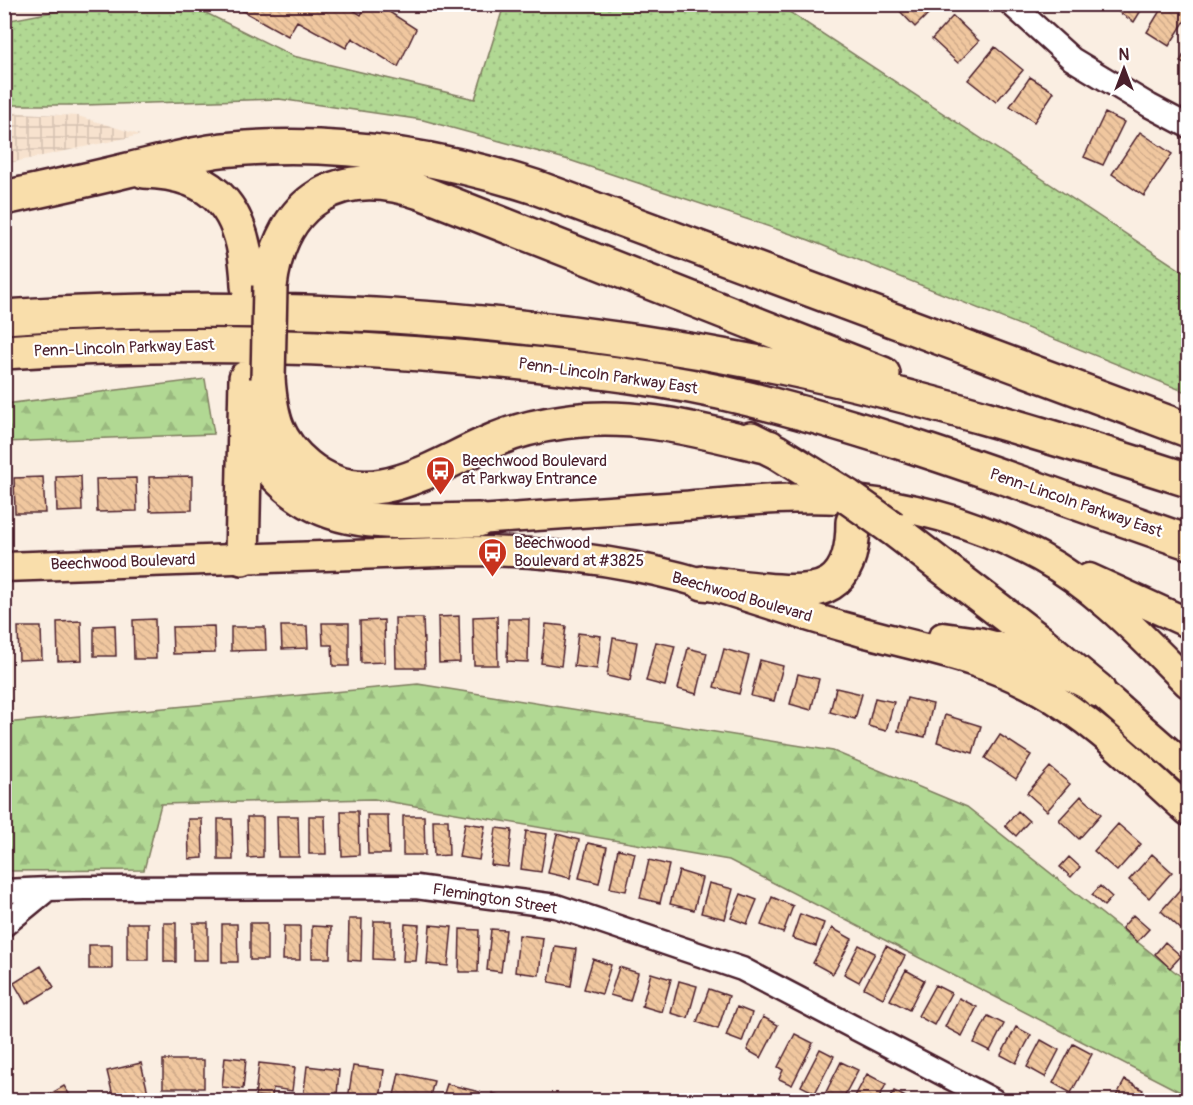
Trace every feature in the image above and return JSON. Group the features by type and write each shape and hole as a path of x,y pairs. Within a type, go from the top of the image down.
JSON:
{"highway":[{"path":"4,198 220,150 308,146 394,153 467,167 535,187 1188,430"},
{"path":"128,170 182,176 198,183 222,201 238,223 247,259 259,286 257,378 245,423 242,558"},
{"path":"259,286 290,222 300,210 325,193 340,187 373,182 390,184 423,193 1016,426"},
{"path":"4,316 138,310 300,311 438,319 632,341 781,368 872,388 1016,426 1188,480"},
{"path":"4,372 58,359 138,345"},
{"name":"Penn-Lincoln Parkway East","path":"4,352 138,345 298,346 435,354 616,374 746,398 820,418 894,440 1188,542"},
{"path":"537,364 652,399 773,450 850,509 892,528 1040,641 1098,690"},
{"path":"257,378 286,445 310,469 325,478 355,487 371,488 403,482 499,438 540,426 586,419 651,421 773,450"},
{"path":"245,423 269,467 285,484 301,497 334,514 370,521 478,520"},
{"path":"703,583 793,593 819,589 831,583 847,563 853,537 850,509"}],"main road":[{"name":"Beechwood Boulevard","path":"242,558 478,520 780,500 839,499 868,502 939,517 982,530 1041,558 1100,599 1188,682"},
{"name":"Beechwood Boulevard","path":"4,567 507,551 602,561 703,583 848,628 965,658 998,670 1040,690 1083,718 1188,811"},
{"path":"1041,558 1188,623"},
{"path":"848,628 957,638 1001,646 1024,654 1098,690 1188,769"}],"street":[{"path":"1011,4 1072,59 1188,126"},
{"name":"Flemington Street","path":"4,891 84,888 416,887 556,906 742,969 993,1101"},
{"path":"4,925 48,889"}],"shaded area":[{"path":"4,112 78,116 140,135 5,164"}],"green space":[{"path":"88,5 190,5 293,56 475,99 504,5 779,5 1188,275 1188,393 809,240 569,160 423,120 279,99 5,105 5,21"},
{"path":"205,379 214,434 5,442 5,404"},
{"path":"418,684 833,751 967,807 1188,982 1188,1096 729,860 374,799 161,804 144,870 5,871 5,723"}],"building":[{"path":"230,4 344,4 361,15 367,4 377,4 416,29 398,67 352,38 346,48 297,21 288,36"},
{"path":"899,4 938,4 915,27 896,7"},
{"path":"1117,4 1145,4 1134,22 1114,9"},
{"path":"1164,4 1180,4 1188,10 1188,16 1169,46 1147,32"},
{"path":"953,16 979,41 958,63 932,39"},
{"path":"1188,46 1188,66 1180,62"},
{"path":"995,47 1023,70 996,102 968,80"},
{"path":"1030,77 1054,92 1034,122 1010,106"},
{"path":"1105,113 1124,122 1103,165 1084,157"},
{"path":"1140,132 1172,154 1144,196 1112,174"},
{"path":"81,476 82,511 57,512 56,477"},
{"path":"192,476 192,510 150,511 149,477"},
{"path":"43,477 45,513 15,513 14,478"},
{"path":"136,478 137,511 97,512 96,479"},
{"path":"459,616 460,662 439,663 438,617"},
{"path":"497,616 498,665 474,665 473,617"},
{"path":"395,618 423,618 425,668 396,668"},
{"path":"155,619 156,659 134,659 133,620"},
{"path":"508,619 529,619 528,662 507,661"},
{"path":"384,620 385,662 361,663 360,621"},
{"path":"81,621 82,660 58,661 57,622"},
{"path":"322,623 349,623 349,666 333,666 332,645 323,645"},
{"path":"546,624 566,626 561,666 541,663"},
{"path":"115,625 116,656 94,656 94,626"},
{"path":"214,626 215,653 173,654 172,627"},
{"path":"281,626 307,626 308,648 282,649"},
{"path":"18,627 41,627 42,659 19,660"},
{"path":"231,627 265,627 266,650 231,651"},
{"path":"578,633 601,636 597,669 574,666"},
{"path":"613,638 637,642 630,681 607,676"},
{"path":"656,642 675,646 665,686 646,681"},
{"path":"688,648 707,653 697,694 678,689"},
{"path":"724,649 749,656 739,694 714,687"},
{"path":"760,660 783,666 774,701 751,696"},
{"path":"798,674 819,679 811,710 790,704"},
{"path":"836,688 862,694 855,719 830,712"},
{"path":"875,698 894,702 886,731 868,726"},
{"path":"907,698 933,704 925,737 898,731"},
{"path":"945,715 981,726 973,753 937,742"},
{"path":"1000,735 1031,755 1016,779 985,758"},
{"path":"1050,767 1070,784 1047,811 1027,793"},
{"path":"1081,796 1101,814 1079,839 1059,820"},
{"path":"341,811 358,811 359,855 342,856"},
{"path":"1018,811 1029,821 1016,836 1005,826"},
{"path":"367,815 388,815 389,854 368,854"},
{"path":"277,816 298,816 299,857 278,857"},
{"path":"309,816 325,816 326,854 309,854"},
{"path":"403,816 424,816 425,855 403,855"},
{"path":"247,817 263,817 263,857 248,858"},
{"path":"188,819 202,819 203,858 189,859"},
{"path":"218,819 232,819 233,860 218,860"},
{"path":"433,820 448,820 449,855 434,856"},
{"path":"465,823 485,826 479,860 459,857"},
{"path":"1118,824 1141,844 1117,871 1094,851"},
{"path":"496,828 512,830 508,867 491,865"},
{"path":"526,831 547,834 541,872 521,869"},
{"path":"557,834 579,840 570,878 548,873"},
{"path":"588,843 607,847 599,883 579,878"},
{"path":"618,849 635,853 626,891 610,888"},
{"path":"1152,854 1172,872 1149,898 1129,880"},
{"path":"1069,857 1080,867 1071,877 1060,867"},
{"path":"649,860 669,865 660,903 640,898"},
{"path":"679,871 702,878 694,910 670,904"},
{"path":"709,883 733,889 725,919 701,913"},
{"path":"1184,885 1188,890 1188,929 1185,933 1161,911"},
{"path":"1100,886 1112,897 1104,906 1092,895"},
{"path":"741,894 757,900 747,924 731,918"},
{"path":"772,897 793,906 783,933 761,925"},
{"path":"800,914 824,923 816,946 792,938"},
{"path":"1133,915 1149,929 1137,942 1122,928"},
{"path":"349,919 362,919 361,961 348,960"},
{"path":"374,921 392,921 392,960 373,959"},
{"path":"127,923 148,923 148,960 127,960"},
{"path":"164,923 176,923 176,962 164,962"},
{"path":"193,923 208,923 208,960 193,960"},
{"path":"250,923 267,923 267,960 250,960"},
{"path":"222,924 237,924 238,962 222,962"},
{"path":"405,924 419,925 416,961 403,961"},
{"path":"430,925 452,927 448,966 427,964"},
{"path":"284,926 300,926 300,960 283,960"},
{"path":"312,926 331,927 330,958 312,958"},
{"path":"832,928 852,939 833,974 813,963"},
{"path":"460,929 479,930 478,972 459,972"},
{"path":"491,929 506,930 501,972 487,970"},
{"path":"519,935 543,938 539,975 515,972"},
{"path":"1165,942 1181,956 1170,968 1155,954"},
{"path":"89,945 112,945 112,969 89,969"},
{"path":"859,945 875,953 859,982 844,974"},
{"path":"555,946 576,949 571,986 549,982"},
{"path":"886,946 905,956 883,998 864,988"},
{"path":"593,959 611,965 602,994 584,989"},
{"path":"41,966 54,987 26,1004 14,983"},
{"path":"619,967 638,973 630,1001 610,995"},
{"path":"906,970 924,980 909,1010 890,1000"},
{"path":"651,973 671,979 662,1012 642,1006"},
{"path":"679,981 697,986 688,1018 671,1013"},
{"path":"935,985 951,993 934,1025 918,1016"},
{"path":"709,989 729,996 718,1029 697,1022"},
{"path":"959,998 977,1007 962,1036 945,1027"},
{"path":"737,1007 752,1013 742,1042 726,1036"},
{"path":"988,1016 1004,1024 990,1051 974,1043"},
{"path":"763,1017 778,1025 761,1058 747,1050"},
{"path":"1016,1027 1031,1035 1016,1063 1001,1055"},
{"path":"795,1034 813,1043 792,1085 779,1079 783,1070 778,1067"},
{"path":"1041,1040 1059,1050 1045,1077 1027,1067"},
{"path":"1073,1044 1092,1054 1071,1093 1053,1083"},
{"path":"820,1049 834,1056 815,1093 801,1086"},
{"path":"225,1057 246,1059 243,1089 222,1087"},
{"path":"163,1060 204,1060 204,1088 163,1088"},
{"path":"841,1062 858,1070 842,1100 837,1100 825,1094"},
{"path":"141,1063 148,1093 134,1096 135,1100 114,1100 107,1071"},
{"path":"259,1063 295,1067 292,1091 273,1088 272,1097 255,1096"},
{"path":"307,1066 339,1070 337,1095 318,1093 317,1100 303,1100"},
{"path":"353,1066 384,1070 380,1100 348,1099"},
{"path":"399,1073 434,1081 429,1100 393,1100"},
{"path":"867,1074 886,1084 878,1100 853,1100"},
{"path":"1125,1080 1143,1090 1137,1100 1114,1100"},
{"path":"447,1084 480,1092 478,1100 442,1100"},
{"path":"64,1086 73,1100 40,1100"},
{"path":"894,1091 911,1100 889,1100"},
{"path":"492,1093 514,1100 490,1100"}],"place":[{"name":"Beechwood Boulevard at Parkway Entrance","path":"441,496"},
{"name":"Beechwood Boulevard at #3825","path":"493,578"}]}
